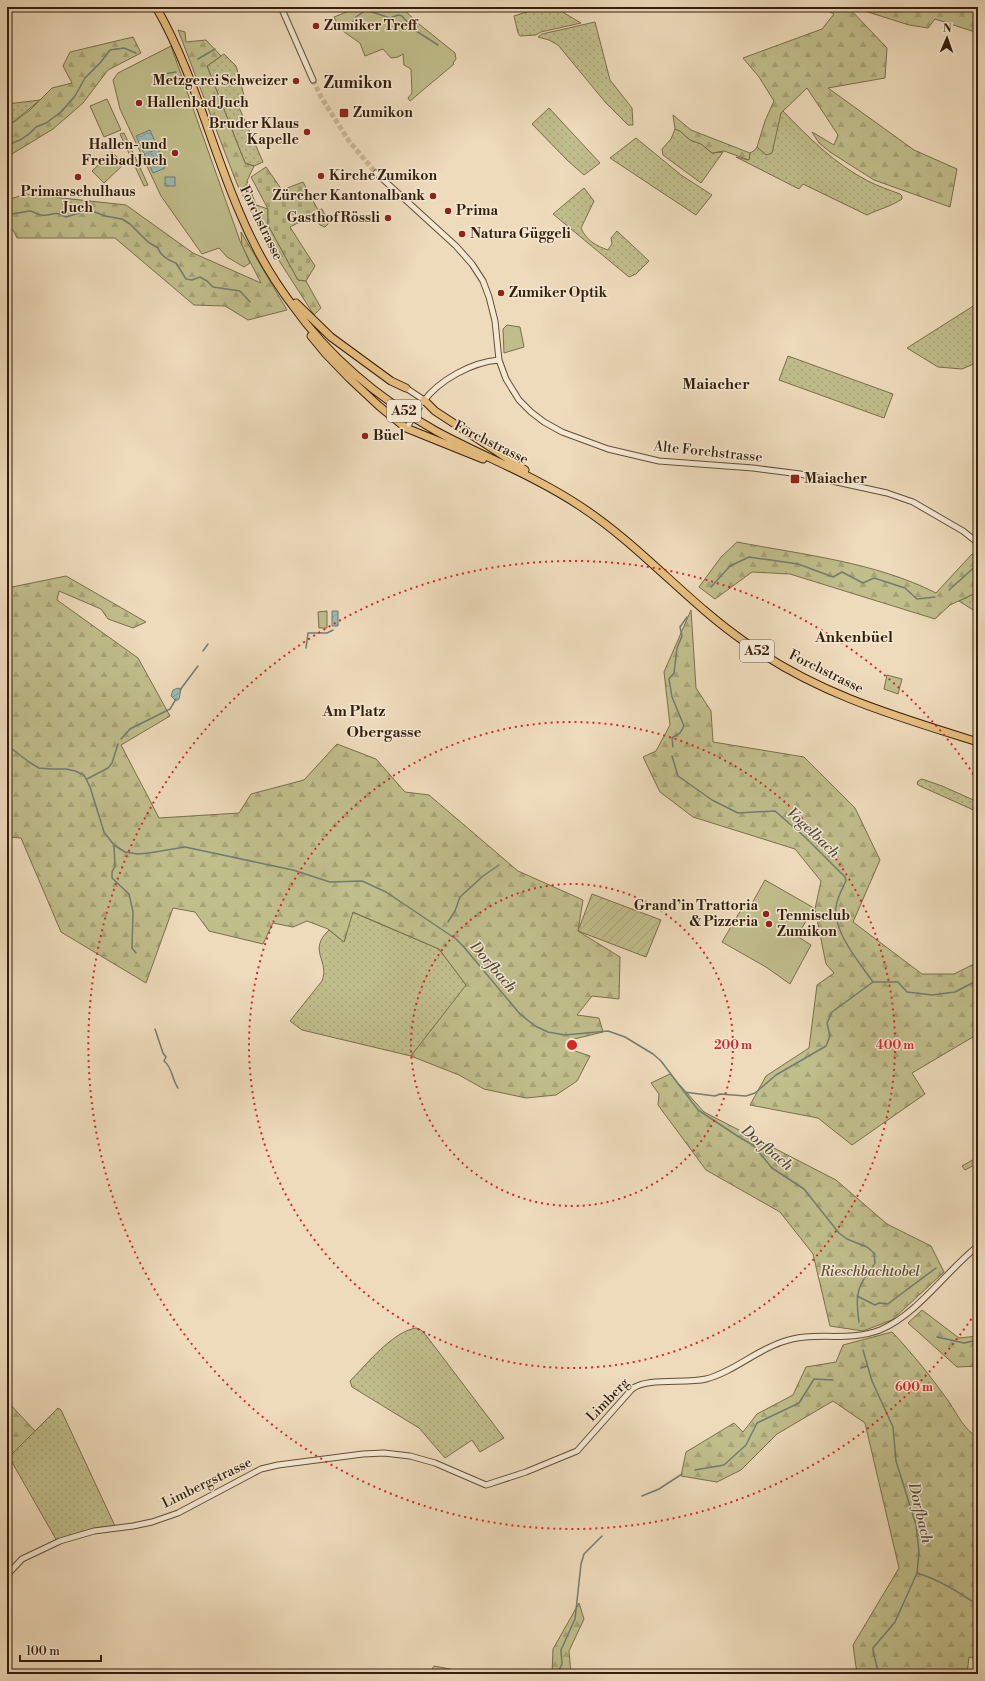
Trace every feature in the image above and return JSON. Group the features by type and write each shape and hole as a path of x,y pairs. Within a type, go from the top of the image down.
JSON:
{"highway":[{"name":"Forchstrasse","path":"156,7 184,63 226,180 244,224 267,267 319,339 343,362 392,403 436,430 537,480 607,524 639,550 725,628 781,666 815,684 857,703 978,742"},
{"name":"Forchstrasse","path":"161,7 184,54 247,220 269,263 295,306 346,360 394,399 443,430 525,470 578,500 610,522 640,546 718,616 749,640 782,662 847,695 978,738"},
{"path":"295,306 331,337 391,381 406,388"},
{"path":"295,306 317,343 338,368 375,402 408,426 537,480"},
{"path":"422,403 525,470"}],"street":[{"path":"280,7 313,80"},
{"name":"Alte Forchstrasse","path":"376,172 464,254 485,285 496,321 499,360 506,379 519,400 544,422 574,437 608,449 659,461 753,468 800,474 886,493 913,502 963,531 978,543"},
{"path":"408,426 422,403 434,389 449,378 485,362 499,360"},
{"path":"406,388 422,403"},
{"name":"Limberg","path":"451,1469 486,1485 526,1472 577,1451 636,1386 650,1382 705,1380 720,1374 782,1342 796,1338 865,1335 892,1324 913,1308 978,1246"},
{"name":"Limbergstrasse","path":"7,1574 22,1560 60,1541 94,1531 152,1522 178,1513 261,1469 278,1465 363,1454 384,1453 410,1456 451,1469"}],"green space":[{"path":"359,7 401,7 419,24 455,53 456,59 453,63 454,64 410,101 408,98 412,93 411,69 404,65 403,54 398,57 391,58 383,49 365,56 360,43 340,29 334,17"},
{"path":"542,7 561,7 564,13 581,23 541,32 536,35 520,36 514,16"},
{"path":"820,7 848,7 887,48 885,78 828,88 914,150 957,169 950,207 874,180 830,152 819,143 812,132 834,145 838,135 807,88 781,113 772,153 766,155 757,147 765,121 774,101 759,77 743,58 822,29 834,14"},
{"path":"852,7 978,7 978,33 935,19 928,28 909,25"},
{"path":"595,22 610,80 632,108 633,125 628,125 606,103 558,45 549,40 538,37 542,34"},
{"path":"178,30 185,32 186,42 206,40 221,56 207,66 245,163 254,166 247,181 256,205 268,209 268,225 298,280 306,281 321,308 314,315 262,234 237,184"},
{"path":"133,37 141,53 108,70 83,103 53,129 7,157 7,127 30,110 52,88 72,83 63,66 70,52"},
{"name":"Hallen- und Freibad Juch","path":"171,46 240,241 250,263 244,267 227,257 219,248 202,254 161,196 120,109 113,80 118,73"},
{"path":"224,54 236,66 246,103 238,105 263,162 254,166 245,163 207,66"},
{"path":"107,99 121,130 104,137 90,106"},
{"path":"40,100 7,127 7,104"},
{"path":"549,108 600,163 584,175 532,124"},
{"path":"783,111 813,141 844,167 868,181 900,194 902,199 867,215 803,184 799,189 736,157 748,160 750,153 757,147 766,154"},
{"path":"673,115 691,130 750,153 749,160 724,151 712,153 701,144 690,140 680,131 675,129"},
{"path":"675,129 680,131 690,140 701,144 712,153 723,152 701,183 663,155 662,149 671,139"},
{"path":"124,133 148,185 144,186 120,134"},
{"path":"636,138 681,175 712,195 696,215 610,158"},
{"path":"112,152 124,164 104,183 92,171"},
{"path":"266,167 282,190 303,182 318,210 322,209 329,223 325,227 320,225 313,215 290,227 315,266 306,281 298,280 268,225 268,209 251,177"},
{"path":"584,188 594,201 581,228 583,232 592,242 599,247 608,250 612,244 611,238 617,231 649,261 636,274 629,277 553,214"},
{"path":"26,194 126,205 193,253 261,283 242,246 241,232 287,310 248,320 225,306 194,305 115,238 17,238 13,230 7,231 7,200"},
{"path":"978,303 978,362 962,369 938,367 907,348"},
{"path":"507,325 520,327 524,347 504,353 503,329"},
{"path":"788,356 893,394 884,418 779,380"},
{"path":"737,542 864,567 913,582 936,593 972,554 978,558 978,592 950,605 935,619 790,574 752,572 715,599 699,587 721,557"},
{"path":"66,576 146,622 133,628 108,619 101,609 59,591 57,600 138,658 170,716 121,745 159,818 239,813 251,794 304,780 337,744 376,759 405,792 429,795 518,871 583,900 578,931 620,957 619,999 592,996 577,1015 599,1018 603,1032 570,1040 569,1049 590,1056 577,1081 556,1095 526,1098 484,1089 459,1075 411,1056 466,985 439,949 353,912 344,942 328,929 307,921 293,927 273,923 263,944 209,931 195,912 173,908 146,983 61,932 21,838 7,837 7,588"},
{"path":"978,592 978,613 959,601"},
{"path":"691,610 696,688 711,711 713,742 804,757 855,808 880,860 853,922 922,974 954,974 978,962 978,1034 912,1073 925,1094 852,1145 818,1118 750,1105 766,1076 809,1048 817,985 834,973 826,964 815,909 821,881 795,849 693,817 660,792 643,757 656,751 670,725 664,672"},
{"path":"327,611 327,628 319,628 318,612"},
{"path":"887,675 902,679 898,694 884,689"},
{"path":"922,779 978,802 978,812 917,784 918,781"},
{"name":"Tennisclub Zumikon","path":"765,880 814,908 797,936 811,945 790,984 766,967 722,942 745,903 751,905"},
{"path":"592,894 661,920 646,957 578,931"},
{"path":"352,912 439,949 467,986 411,1056 302,1030 290,1021 322,981 324,974 319,950 323,937 329,930 344,942"},
{"name":"Rieschbachtobel","path":"670,1074 704,1112 836,1180 887,1224 931,1246 944,1272 892,1320 863,1331 830,1326 813,1254 780,1212 706,1170 658,1105 659,1094 651,1083"},
{"path":"978,1157 978,1163 965,1170 962,1166"},
{"path":"922,1310 959,1338 978,1336 978,1366 957,1367 908,1323"},
{"path":"416,1328 425,1334 504,1438 480,1452 472,1440 445,1458 419,1428 352,1387 350,1381 380,1350 398,1336"},
{"path":"892,1332 929,1375 965,1426 978,1438 978,1659 969,1657 967,1674 857,1674 853,1645 899,1568 865,1423 833,1401 777,1434 741,1470 717,1482 681,1476 686,1452 734,1423 743,1432 757,1414 793,1395 806,1367 836,1362 843,1345"},
{"path":"7,1401 35,1431 9,1457 12,1463 7,1466"},
{"path":"58,1408 61,1410 115,1526 57,1541 9,1457"},
{"path":"579,1603 584,1619 569,1651 571,1674 552,1674 553,1649"},
{"path":"434,1666 450,1669 463,1674 429,1674"}],"water":[{"path":"150,130 156,144 152,149 148,145 150,152 158,149 165,168 153,173 136,136"},
{"path":"165,177 175,177 175,186 165,186"},
{"path":"332,611 338,611 338,626 332,626"},
{"path":"178,688 181,689 179,699 176,701 171,696 173,690"}],"waterway":[{"path":"350,27 356,17 366,10 390,18 398,15 402,16 413,29 438,45"},
{"path":"7,145 20,140 36,127 46,123 61,112 75,96 85,78 110,50 124,48 136,53"},
{"path":"198,59 215,49"},
{"path":"164,74 176,72"},
{"path":"7,214 29,211 41,215 56,213 66,217 79,213 95,212 105,216 122,219 130,224 148,242 158,248 165,257 176,263 186,279 192,280 200,277 213,287 240,291 250,302"},
{"name":"Vogelbach","path":"711,587 730,566 749,557 798,564 833,577 842,572 863,583 874,578 905,588 917,599 935,597"},
{"name":"Vogelbach","path":"949,590 978,564"},
{"name":"Vogelbach","path":"673,747 672,738 680,733 684,726 672,697 669,679 674,673 677,648 682,636 680,627 687,617"},
{"path":"306,648 308,633 327,633 333,630"},
{"path":"203,651 208,644"},
{"path":"180,690 198,666"},
{"path":"121,739 130,729 170,709 176,699"},
{"path":"87,779 108,768 112,763 118,744"},
{"name":"Dorfbach","path":"7,745 39,768 66,769 84,775 90,787 104,832 114,845 125,852 138,854 185,847 293,870 330,882 362,881 386,892 456,939 520,1014 535,1026 548,1032 565,1035 608,1031 625,1037 653,1054 661,1061 698,1110 753,1145 772,1168 804,1189 839,1233 847,1239 867,1247 874,1253 875,1263 859,1289 857,1305 859,1322"},
{"name":"Vogelbach","path":"672,756 678,776 712,800 738,813 775,811 806,838 845,877 846,881 836,907 836,917 848,946 873,982"},
{"path":"114,845 115,866 112,872 112,878 129,894 133,912 132,948 136,953"},
{"path":"448,922 455,911 460,897 483,876 499,865"},
{"path":"684,1092 715,1096 720,1094 746,1096 755,1093 776,1075 826,1046 830,1036 827,1023 832,1012 873,982 898,982 907,992 932,995 955,992 978,980"},
{"path":"155,1029 163,1053 166,1057 164,1061 171,1070 178,1088"},
{"path":"857,1296 875,1305 879,1303 888,1304 936,1268"},
{"path":"937,1337 964,1343 978,1340"},
{"name":"Dorfbach","path":"863,1350 872,1381 893,1427 896,1461 916,1525 919,1552 917,1573 895,1622 873,1648 878,1674"},
{"name":"Dorfbach","path":"861,1368 867,1366"},
{"path":"695,1470 724,1465 746,1445 757,1423 799,1403 814,1379 833,1380"},
{"path":"642,1496 659,1489 682,1474"},
{"path":"557,1674 562,1664 561,1650 575,1619 581,1564 584,1554 602,1536"},
{"path":"917,1573 941,1583 978,1605"}],"tunnel":[{"path":"313,80 321,97 349,141 376,173"}],"place":[{"name":"Zumiker Treff","path":"316,26"},
{"name":"Metzgerei Schweizer","path":"296,81"},
{"name":"Hallenbad Juch","path":"139,103"},
{"name":"Zumikon","path":"344,113"},
{"name":"Bruder Klaus Kapelle","path":"307,132"},
{"name":"Hallen- und Freibad Juch","path":"175,153"},
{"name":"Kirche Zumikon","path":"321,176"},
{"name":"Primarschulhaus Juch","path":"78,177"},
{"name":"Zürcher Kantonalbank","path":"433,196"},
{"name":"Prima","path":"448,211"},
{"name":"Gasthof Rössli","path":"388,218"},
{"name":"Natura Güggeli","path":"462,234"},
{"name":"Zumiker Optik","path":"501,293"},
{"name":"Büel","path":"365,436"},
{"name":"Maiacher","path":"795,479"},
{"name":"Grand’in Trattoria & Pizzeria","path":"766,914"},
{"name":"Tennisclub Zumikon","path":"769,924"}],"district":[{"name":"Zumikon","path":"358,83"},
{"name":"Maiacher","path":"716,384"},
{"name":"Ankenbüel","path":"854,637"},
{"name":"Am Platz","path":"354,711"},
{"name":"Obergasse","path":"384,732"}]}
